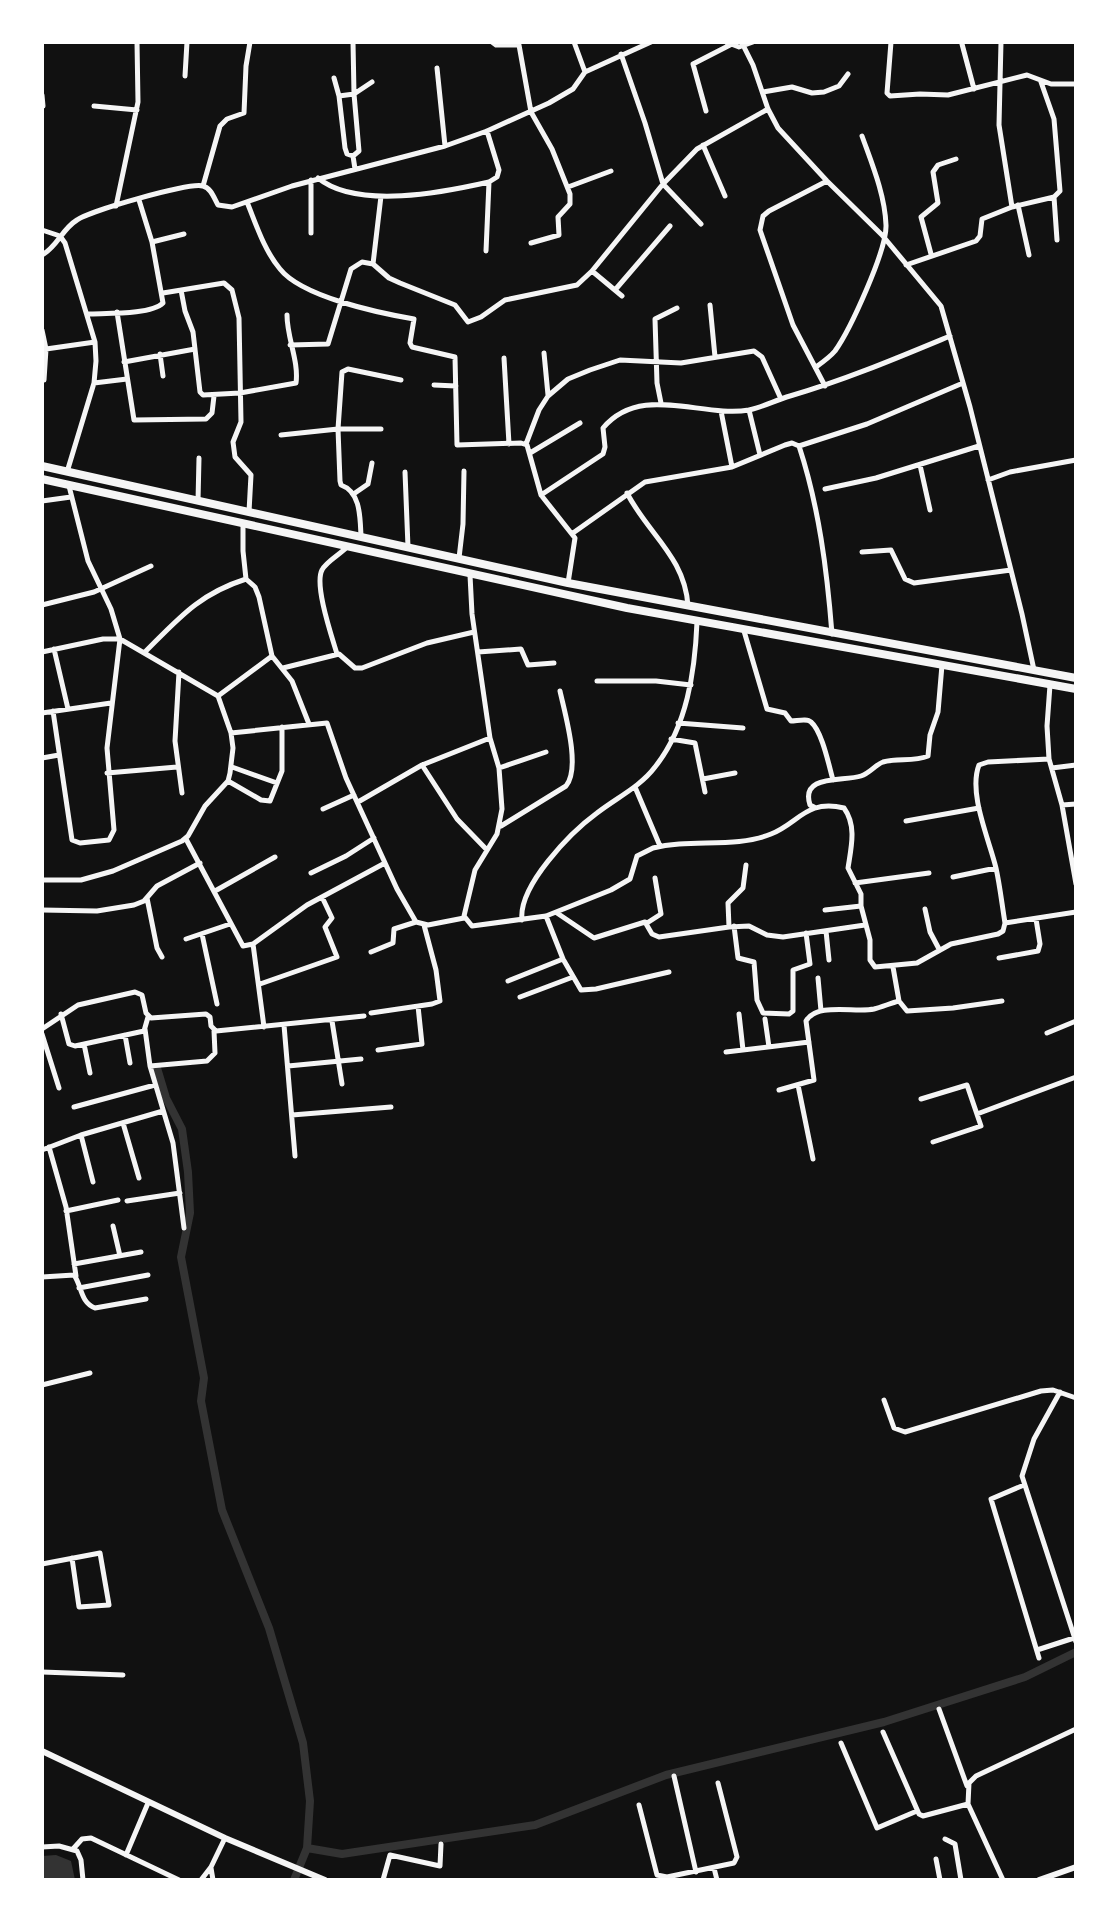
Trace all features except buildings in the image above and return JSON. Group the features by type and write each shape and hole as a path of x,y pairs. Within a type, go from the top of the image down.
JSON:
{"highway":[{"path":"42,466 568,583 1076,678"},
{"path":"42,479 346,548 697,622 1076,689"},
{"path":"164,507 167,495"}],"street":[{"path":"116,206 137,110 137,42"},
{"path":"185,76 187,42"},
{"path":"203,186 220,126 227,119 244,113 250,42"},
{"path":"353,42 359,151 353,156"},
{"path":"492,42 496,45 519,45 531,112 552,149 571,202 558,217 559,235 531,243"},
{"path":"574,42 585,72"},
{"path":"626,42 624,53 663,184 701,224"},
{"path":"42,255 81,217 186,187 203,186 221,206 232,207 315,179 445,146 531,112 573,89 585,72 651,42"},
{"path":"706,111 693,64 728,44 744,47 753,42"},
{"path":"891,42 889,95 948,95 1027,75 1051,84 1076,84"},
{"path":"1001,42 999,125 1015,206 1029,255"},
{"path":"962,44 974,89"},
{"path":"744,47 778,128 885,240 941,306 1011,570 1034,671"},
{"path":"437,68 445,146"},
{"path":"763,92 792,87 812,93 824,92 839,86 848,74"},
{"path":"334,78 345,148 347,154 353,156"},
{"path":"906,265 976,241 980,236 982,219 1015,206 1054,197 1060,192 1054,119 1041,81"},
{"path":"339,96 354,94 372,82"},
{"path":"42,95 43,106"},
{"path":"94,106 137,110"},
{"path":"290,345 328,344 354,266 362,262 373,264 389,278 455,305 468,322 505,300 577,285 663,184 703,145 768,109"},
{"path":"315,179 331,188 381,196 433,194 489,182 497,177 499,170 487,131"},
{"path":"816,367 829,357 842,340 885,240 886,223 877,182 862,136"},
{"path":"703,145 725,196"},
{"path":"353,156 355,169"},
{"path":"931,254 921,217 938,203 933,172 938,165 956,159"},
{"path":"568,187 611,171"},
{"path":"311,233 315,179"},
{"path":"825,386 793,325 762,239 760,224 769,211 827,181"},
{"path":"486,251 489,182"},
{"path":"373,264 381,196"},
{"path":"1054,197 1057,240"},
{"path":"88,314 159,307 163,303 152,242 139,200"},
{"path":"247,202 271,256 282,272 295,282 340,301 414,319 411,346 455,357 457,445 525,444"},
{"path":"615,290 670,226"},
{"path":"42,230 60,236 68,250 95,342 94,383 67,472"},
{"path":"152,242 184,234"},
{"path":"592,271 622,296"},
{"path":"163,293 224,283 232,290 239,318 241,426 233,442 235,457 251,475 249,513"},
{"path":"181,290 193,332 201,394 240,393 296,383 297,371 287,315"},
{"path":"710,305 715,357"},
{"path":"661,403 655,319 677,308"},
{"path":"117,312 137,422 206,419 212,413 214,396"},
{"path":"42,330 46,349 44,380"},
{"path":"541,495 603,454 602,432 605,424 618,415 661,403 721,411 749,410 825,386 950,336"},
{"path":"46,349 95,342"},
{"path":"124,362 195,349"},
{"path":"525,444 548,396 568,379 620,360 681,363 758,352 781,399"},
{"path":"544,353 548,396"},
{"path":"160,354 163,376"},
{"path":"504,358 509,444"},
{"path":"361,537 355,493 341,485 340,481 338,429 342,371 348,369 401,380"},
{"path":"94,383 127,379"},
{"path":"573,533 645,482 732,467 785,445 792,443 799,446 867,424 963,383"},
{"path":"434,385 456,386"},
{"path":"749,410 760,455"},
{"path":"721,411 732,467"},
{"path":"530,453 580,423"},
{"path":"281,435 338,429 381,429"},
{"path":"525,444 541,495 573,533 576,545 568,583"},
{"path":"799,446 821,537 832,634"},
{"path":"825,489 920,465 979,446"},
{"path":"198,502 199,458"},
{"path":"988,480 1010,472 1076,460"},
{"path":"355,493 368,484 372,463"},
{"path":"920,465 930,510"},
{"path":"459,558 464,471"},
{"path":"405,472 408,547"},
{"path":"53,711 70,836 76,843 104,841 113,836 107,773 111,703 120,639 111,609 88,561 68,485"},
{"path":"627,493 647,526 676,560 685,582 689,607"},
{"path":"42,501 71,497"},
{"path":"243,524 246,579 259,597 272,656 292,681 309,724"},
{"path":"337,654 324,607 320,576 324,568 346,548"},
{"path":"862,552 891,550 905,579 914,583 1011,570"},
{"path":"42,605 101,589 151,566"},
{"path":"470,575 474,632 490,738 499,768 502,809 500,827 472,880 464,918 468,924 477,927 546,916 611,890 630,879 637,856 660,846 760,837 779,830 815,807 837,806 848,812 853,845 848,868 861,894 873,965 893,967 925,961 951,944 1003,931 1005,923 996,868 979,808 975,781 979,765 1049,759"},
{"path":"145,652 195,604 213,591 246,579"},
{"path":"522,920 521,910 527,892 577,829 635,787 655,768 678,723 691,685 697,622"},
{"path":"744,631 767,709 785,713 791,721 807,720 812,723 826,750 833,780"},
{"path":"283,668 341,654 360,669 427,643 474,632"},
{"path":"42,652 103,639 120,639 179,672 218,696 231,733 232,767 228,781 200,812 186,839 113,871 81,880 42,880"},
{"path":"54,649 68,709"},
{"path":"478,652 521,649 528,665 554,663"},
{"path":"218,696 272,656"},
{"path":"815,807 808,801 811,787 818,783 863,775 887,761 928,756 930,735 938,712 942,665"},
{"path":"179,672 175,741 182,793"},
{"path":"597,681 691,685"},
{"path":"1050,685 1047,726 1049,759 1062,805 1076,884"},
{"path":"500,827 566,786 571,778 570,749 560,691"},
{"path":"42,713 111,703"},
{"path":"231,733 323,721 329,724 356,798 416,922"},
{"path":"678,723 743,728"},
{"path":"228,781 266,802 271,800 283,760 282,727"},
{"path":"323,809 356,798 422,765 490,738"},
{"path":"671,739 695,743 705,792"},
{"path":"499,768 546,752"},
{"path":"42,758 59,755"},
{"path":"422,765 457,819 487,850"},
{"path":"1052,768 1076,765"},
{"path":"107,773 177,767"},
{"path":"232,767 277,783"},
{"path":"703,779 735,773"},
{"path":"635,787 660,846"},
{"path":"1062,805 1076,804"},
{"path":"906,821 979,808"},
{"path":"311,873 374,838"},
{"path":"186,839 240,945 245,947 322,897 385,863"},
{"path":"215,891 275,857"},
{"path":"42,910 105,910 134,905 147,898 157,886 200,863"},
{"path":"746,865 743,888 728,903 738,958 754,962 757,1000 763,1013 789,1014 793,1011 793,970 810,964 806,933"},
{"path":"953,877 996,868"},
{"path":"855,883 929,873"},
{"path":"556,913 594,938 647,923 661,914 655,878"},
{"path":"260,984 337,957 325,927 332,918 322,897"},
{"path":"147,898 157,948 162,957"},
{"path":"825,910 861,906"},
{"path":"925,909 930,932 939,949"},
{"path":"1005,923 1076,912"},
{"path":"546,916 563,959 580,989 590,990 669,972"},
{"path":"371,952 393,943 394,929 416,922 424,925 464,918"},
{"path":"999,958 1038,951 1040,944 1036,919"},
{"path":"647,923 652,934 659,937 731,926 749,926 775,936 865,925"},
{"path":"186,939 230,924"},
{"path":"371,1013 437,1003 442,998 424,925"},
{"path":"826,931 829,960"},
{"path":"202,934 217,1004"},
{"path":"253,944 264,1027"},
{"path":"508,981 563,959"},
{"path":"893,967 899,1001 904,1009 912,1013 1002,1001"},
{"path":"520,997 573,977"},
{"path":"818,978 821,1011"},
{"path":"59,1088 42,1031 61,1014 78,1005 140,992 148,1017 145,1029 150,1066 173,1143 184,1228"},
{"path":"779,1090 814,1080 806,1021 809,1015 821,1011 875,1009 899,1001"},
{"path":"378,1050 422,1044 418,1006"},
{"path":"61,1014 69,1044 84,1044 145,1029"},
{"path":"148,1017 206,1014 214,1030 215,1053 207,1061 150,1066"},
{"path":"739,1014 743,1050"},
{"path":"214,1030 364,1016"},
{"path":"765,1019 769,1047"},
{"path":"332,1021 342,1084"},
{"path":"1047,1033 1076,1021"},
{"path":"284,1025 295,1156"},
{"path":"125,1035 130,1063"},
{"path":"726,1052 809,1042"},
{"path":"84,1044 90,1073"},
{"path":"288,1066 361,1059"},
{"path":"977,1114 1076,1077"},
{"path":"74,1107 155,1085"},
{"path":"798,1085 813,1159"},
{"path":"921,1099 967,1085 981,1126 933,1142"},
{"path":"292,1115 391,1107"},
{"path":"42,1150 163,1111"},
{"path":"123,1123 139,1178"},
{"path":"81,1135 93,1182"},
{"path":"49,1147 66,1211 76,1276 88,1304 95,1308 146,1299"},
{"path":"127,1201 180,1193"},
{"path":"66,1211 118,1200"},
{"path":"113,1226 120,1256"},
{"path":"74,1264 141,1252"},
{"path":"79,1288 148,1275"},
{"path":"42,1277 76,1276"},
{"path":"42,1385 90,1373"},
{"path":"884,1400 894,1428 905,1432 1041,1391 1060,1392 1076,1398"},
{"path":"1037,1650 1075,1640 1024,1485 1023,1469 1034,1439 1060,1392"},
{"path":"1024,1485 991,1499 1039,1658"},
{"path":"42,1564 72,1558 100,1553 109,1605 79,1607 72,1558"},
{"path":"42,1672 123,1675"},
{"path":"939,1709 968,1791"},
{"path":"1003,1880 968,1804 969,1783 976,1776 1076,1729"},
{"path":"883,1732 917,1811 923,1816 968,1804"},
{"path":"841,1743 877,1828 917,1811"},
{"path":"42,1751 148,1803 325,1880"},
{"path":"674,1776 696,1872"},
{"path":"639,1805 657,1875 667,1877 734,1863 737,1857 718,1783"},
{"path":"126,1855 148,1803"},
{"path":"73,1849 82,1839 91,1838 179,1880"},
{"path":"201,1880 225,1838"},
{"path":"945,1839 955,1844 961,1880"},
{"path":"383,1880 390,1855 440,1866 441,1844"},
{"path":"42,1847 73,1849 81,1860 83,1880"},
{"path":"936,1859 940,1880"},
{"path":"211,1867 213,1880"},
{"path":"1039,1880 1076,1867"},
{"path":"714,1868 717,1880"}],"shaded area":[{"path":"56,1855 71,1861 75,1880 42,1880 42,1856"}],"waterway":[{"path":"157,1068 166,1098 182,1129 188,1172 190,1213 181,1257 204,1378 201,1401 222,1510 269,1628 303,1743 310,1801 307,1848"},
{"path":"294,1880 307,1848 342,1854 535,1825 666,1775 884,1722 1025,1677 1076,1652"}]}
